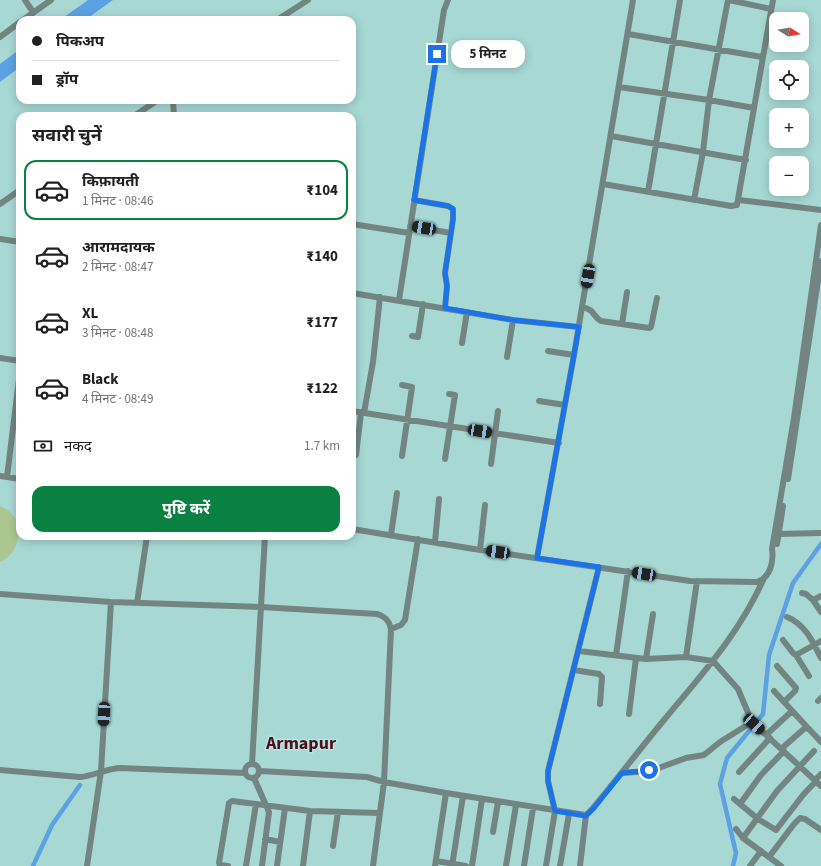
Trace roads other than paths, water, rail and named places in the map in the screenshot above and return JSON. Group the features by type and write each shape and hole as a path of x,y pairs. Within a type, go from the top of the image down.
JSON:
{"street":[{"path":"25,0 33,12"},
{"path":"28,16 51,0"},
{"path":"283,16 308,0"},
{"path":"399,300 444,10 448,0"},
{"path":"537,558 579,327 633,0"},
{"path":"648,192 680,0"},
{"path":"694,200 703,152 709,100 729,0 771,9"},
{"path":"603,184 735,207 737,205 773,0"},
{"path":"0,38 16,25"},
{"path":"628,34 762,57"},
{"path":"619,87 754,108"},
{"path":"140,112 152,104"},
{"path":"611,136 746,160"},
{"path":"0,204 16,193"},
{"path":"414,200 451,207 454,211 445,273 447,286 445,308"},
{"path":"739,200 821,210"},
{"path":"356,225 409,233"},
{"path":"773,555 772,549 797,394 821,225"},
{"path":"410,226 451,233"},
{"path":"0,239 16,241"},
{"path":"580,866 586,816 713,661 752,604 764,578 770,569 779,534 798,421 819,287 821,261"},
{"path":"622,324 627,292"},
{"path":"356,294 513,320 579,327"},
{"path":"356,455 373,362 380,297"},
{"path":"582,307 591,310 598,320 651,328 657,298"},
{"path":"412,336 418,337 424,304"},
{"path":"462,343 466,312"},
{"path":"507,357 513,320"},
{"path":"548,351 574,355"},
{"path":"0,358 16,360"},
{"path":"402,386 412,387 402,456"},
{"path":"445,459 455,395 449,394"},
{"path":"16,396 3,477 16,479"},
{"path":"539,401 565,406"},
{"path":"491,464 498,411"},
{"path":"356,412 559,443"},
{"path":"391,535 397,493"},
{"path":"435,542 439,499"},
{"path":"480,550 485,505"},
{"path":"356,530 480,550 690,581 757,582 764,578"},
{"path":"779,534 821,533"},
{"path":"391,629 401,625 405,620 418,539"},
{"path":"137,603 146,540"},
{"path":"252,764 265,540"},
{"path":"546,866 555,811 548,781 548,771 599,567"},
{"path":"616,655 628,571"},
{"path":"686,657 697,581"},
{"path":"802,593 806,594 813,600 821,612"},
{"path":"0,594 111,602 261,607 377,614 384,616 389,622 391,629 384,782 373,866"},
{"path":"813,600 821,596"},
{"path":"87,866 101,771 111,602"},
{"path":"646,659 653,614"},
{"path":"786,617 795,621 801,627 815,646 821,658"},
{"path":"783,640 796,655 809,676"},
{"path":"796,655 815,646 821,641"},
{"path":"578,652 646,659 686,657 713,661 738,689 753,723 817,782"},
{"path":"629,714 636,658"},
{"path":"777,666 796,688 784,702"},
{"path":"574,670 599,674 602,677 600,704"},
{"path":"774,691 821,742"},
{"path":"739,772 768,736 792,711"},
{"path":"622,773 656,769 686,758 704,755 722,740 753,723"},
{"path":"740,804 761,775 783,750 805,728 807,728"},
{"path":"815,736 821,731"},
{"path":"743,838 777,791 814,751"},
{"path":"252,764 258,766 260,771"},
{"path":"245,773 246,768 252,764"},
{"path":"0,770 87,777 101,771 120,768 245,773 250,778 254,778"},
{"path":"260,771 367,777 384,782 446,794 586,816"},
{"path":"254,778 258,776 260,771"},
{"path":"734,799 774,830 777,829 803,795 817,782 821,774"},
{"path":"254,778 269,816 262,866"},
{"path":"446,794 435,864 466,866"},
{"path":"452,865 463,796"},
{"path":"472,866 482,799"},
{"path":"228,866 220,865 219,863 229,804 234,800 266,806 310,811 380,813"},
{"path":"493,832 498,802"},
{"path":"246,866 256,804"},
{"path":"506,866 516,805"},
{"path":"277,866 285,808"},
{"path":"524,866 533,808"},
{"path":"303,866 310,811"},
{"path":"333,846 338,812"},
{"path":"560,866 569,814"},
{"path":"769,857 798,819 804,819 821,830"},
{"path":"736,829 743,838 781,866"},
{"path":"265,839 280,842"},
{"path":"750,866 761,851"}],"water":[{"path":"88,0 113,0 91,16 66,16"},
{"path":"16,52 16,70 0,82 0,64"}],"waterway":[{"path":"733,866 736,853 720,784 727,758 763,714 769,655 793,583 821,544"},
{"path":"33,866 52,825 80,785"}],"district":[{"name":"Armapur","path":"301,743"}]}
